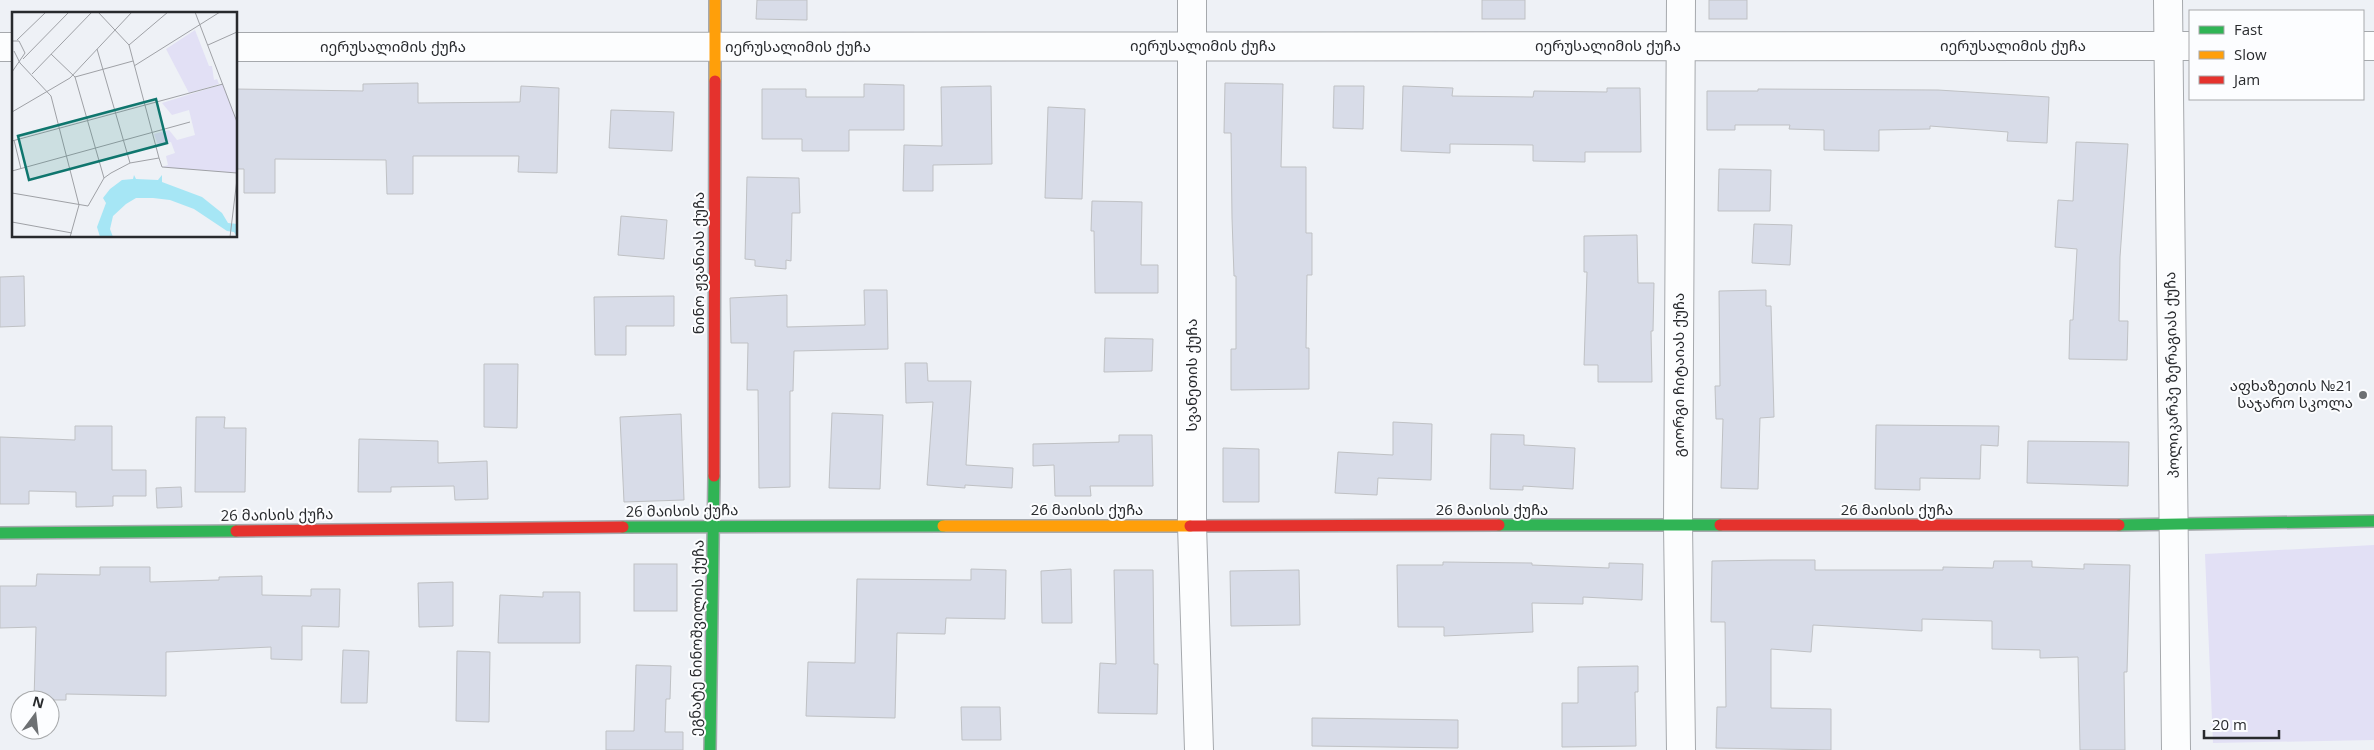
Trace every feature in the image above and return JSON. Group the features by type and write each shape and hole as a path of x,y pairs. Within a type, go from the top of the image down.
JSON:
{"street":[{"name":"ნინო ჟვანიას ქუჩა","path":"714,526 715,0"},
{"name":"სვანეთის ქუჩა","path":"1192,0 1192,525 1199,750"},
{"name":"გიორგი ჩიტაიას ქუჩა","path":"1681,0 1678,524 1681,750"},
{"name":"პოლიკარპე ზერაგიას ქუჩა","path":"2168,0 2180,46 2174,525 2176,750"},
{"name":"იერუსალიმის ქუჩა","path":"238,47 2180,46"},
{"name":"26 მაისის ქუჩა","path":"0,532 714,526 2174,525 2374,522"},
{"name":"ეგნატე ნინოშვილის ქუჩა","path":"710,750 714,526"}],"shaded area":[{"path":"2374,545 2374,740 2213,743 2205,554"}],"building":[{"path":"757,0 807,0 807,20 756,19"},
{"path":"1482,0 1525,0 1525,19 1482,19"},
{"path":"1709,0 1747,0 1747,19 1709,19"},
{"path":"418,83 418,103 520,102 521,86 559,88 557,173 518,172 519,156 413,156 413,194 387,194 386,160 275,159 275,193 244,193 244,169 238,169 238,89 363,91 363,84"},
{"path":"1225,83 1283,84 1281,167 1306,167 1306,233 1312,233 1312,275 1307,275 1306,348 1309,348 1309,389 1231,390 1231,349 1236,349 1236,276 1234,276 1231,133 1224,133"},
{"path":"864,84 904,85 904,130 849,130 849,151 802,151 802,139 762,139 762,89 806,89 806,97 864,97"},
{"path":"991,86 992,164 933,165 933,191 903,191 904,145 942,146 941,87"},
{"path":"1334,86 1364,86 1363,129 1333,128"},
{"path":"1403,86 1453,88 1452,96 1533,97 1534,91 1607,92 1607,88 1640,88 1641,152 1585,152 1585,162 1533,161 1533,145 1450,144 1450,153 1401,151"},
{"path":"1758,89 1938,90 2049,97 2047,143 2007,141 2008,132 1930,126 1930,129 1879,130 1879,151 1824,150 1824,130 1789,129 1790,125 1735,125 1735,130 1707,130 1707,91 1758,91"},
{"path":"1048,107 1085,109 1082,199 1045,198"},
{"path":"611,110 674,112 672,151 609,148"},
{"path":"2076,142 2128,144 2120,257 2119,321 2128,321 2127,360 2069,359 2070,320 2073,320 2077,249 2055,247 2058,200 2073,201"},
{"path":"1719,169 1771,170 1770,211 1718,211"},
{"path":"747,177 799,178 800,213 792,213 791,261 786,260 786,269 755,266 755,260 745,259"},
{"path":"1092,201 1142,202 1141,265 1158,265 1158,293 1095,293 1094,231 1091,231"},
{"path":"621,216 667,220 664,259 618,255"},
{"path":"1754,224 1792,225 1790,265 1752,263"},
{"path":"1637,235 1638,283 1654,283 1653,331 1651,331 1652,382 1598,382 1598,365 1584,365 1587,272 1584,272 1584,236"},
{"path":"24,276 25,326 0,327 0,277"},
{"path":"864,290 887,290 888,349 794,351 793,391 790,391 790,487 759,488 758,390 747,390 748,343 731,343 730,298 787,295 787,327 865,325"},
{"path":"1766,290 1766,306 1771,306 1774,417 1760,418 1758,489 1721,488 1723,419 1716,419 1715,386 1720,386 1719,291"},
{"path":"674,296 674,326 626,326 626,355 595,355 594,297"},
{"path":"1105,338 1153,339 1152,371 1104,372"},
{"path":"905,363 927,363 928,381 971,381 966,465 1013,468 1012,488 965,485 965,488 927,485 933,402 906,403"},
{"path":"484,364 518,364 517,428 484,427"},
{"path":"832,413 883,415 880,489 829,488"},
{"path":"681,414 684,500 624,502 620,417"},
{"path":"196,417 225,417 224,428 246,428 245,492 195,492"},
{"path":"1393,422 1432,424 1431,480 1378,478 1377,495 1335,493 1338,452 1393,455"},
{"path":"1876,425 1999,426 1998,446 1981,445 1980,479 1920,478 1920,490 1875,489"},
{"path":"75,426 112,426 112,470 146,470 146,496 113,496 113,506 76,507 76,492 29,491 29,504 0,504 0,437 75,440"},
{"path":"1491,434 1524,435 1524,445 1575,448 1573,489 1523,486 1523,490 1490,489"},
{"path":"1119,435 1152,435 1153,486 1090,486 1091,496 1055,496 1054,465 1033,466 1033,444 1119,442"},
{"path":"359,439 438,441 438,463 487,461 488,499 455,500 454,486 391,487 391,492 358,492"},
{"path":"2028,441 2129,442 2128,486 2027,483"},
{"path":"1223,448 1259,449 1259,502 1223,502"},
{"path":"181,487 182,507 157,508 156,488"},
{"path":"1815,560 1815,570 1943,570 1943,567 1993,568 1994,561 2032,561 2032,567 2084,569 2084,564 2130,565 2127,672 2124,672 2125,750 2080,750 2078,657 2040,658 2040,650 1992,649 1992,621 1922,619 1922,631 1813,625 1811,652 1771,649 1771,708 1831,709 1831,750 1716,748 1717,707 1726,707 1725,622 1711,622 1712,561"},
{"path":"1443,562 1532,563 1532,565 1609,568 1609,563 1643,564 1642,600 1583,597 1583,604 1532,603 1533,632 1444,636 1444,627 1398,627 1397,565 1443,565"},
{"path":"634,564 677,564 677,611 634,611"},
{"path":"100,567 150,567 150,582 219,580 219,577 262,576 262,595 311,596 311,589 340,589 339,627 302,626 302,660 271,659 271,647 166,652 166,696 66,694 66,700 60,700 60,690 34,690 36,627 0,628 0,586 36,586 37,574 100,575"},
{"path":"971,569 1006,570 1005,619 946,618 945,634 897,633 895,718 806,716 808,662 855,663 857,579 971,580"},
{"path":"1071,569 1072,623 1042,623 1041,571"},
{"path":"1114,570 1153,570 1154,664 1158,664 1157,714 1098,713 1100,663 1116,664"},
{"path":"1299,570 1300,625 1231,626 1230,571"},
{"path":"453,582 453,626 419,627 418,583"},
{"path":"543,592 580,592 580,643 498,643 500,595 543,597"},
{"path":"343,650 369,651 367,703 341,703"},
{"path":"457,651 490,652 489,722 456,721"},
{"path":"636,665 671,666 670,699 666,699 665,732 683,732 683,750 606,750 606,731 634,731"},
{"path":"1638,666 1638,692 1635,692 1636,746 1562,747 1562,703 1578,703 1578,667"},
{"path":"961,707 1000,707 1001,740 962,740"},
{"path":"1312,718 1458,720 1458,748 1312,746"}],"traffic: fast":[{"path":"710,750 714,476"},
{"path":"2119,525 2374,521"},
{"path":"1499,525 1720,525"},
{"path":"623,527 943,526"},
{"path":"0,533 236,531"}],"traffic: slow":[{"path":"715,0 715,81"},
{"path":"943,526 1190,526"}],"traffic: jam":[{"path":"714,476 715,81"},
{"path":"1190,526 1499,525"},
{"path":"1720,525 2119,525"},
{"path":"236,531 623,527"}],"place":[{"name":"აფხაზეთის №21 საჯარო სკოლა","path":"2363,395"}]}
